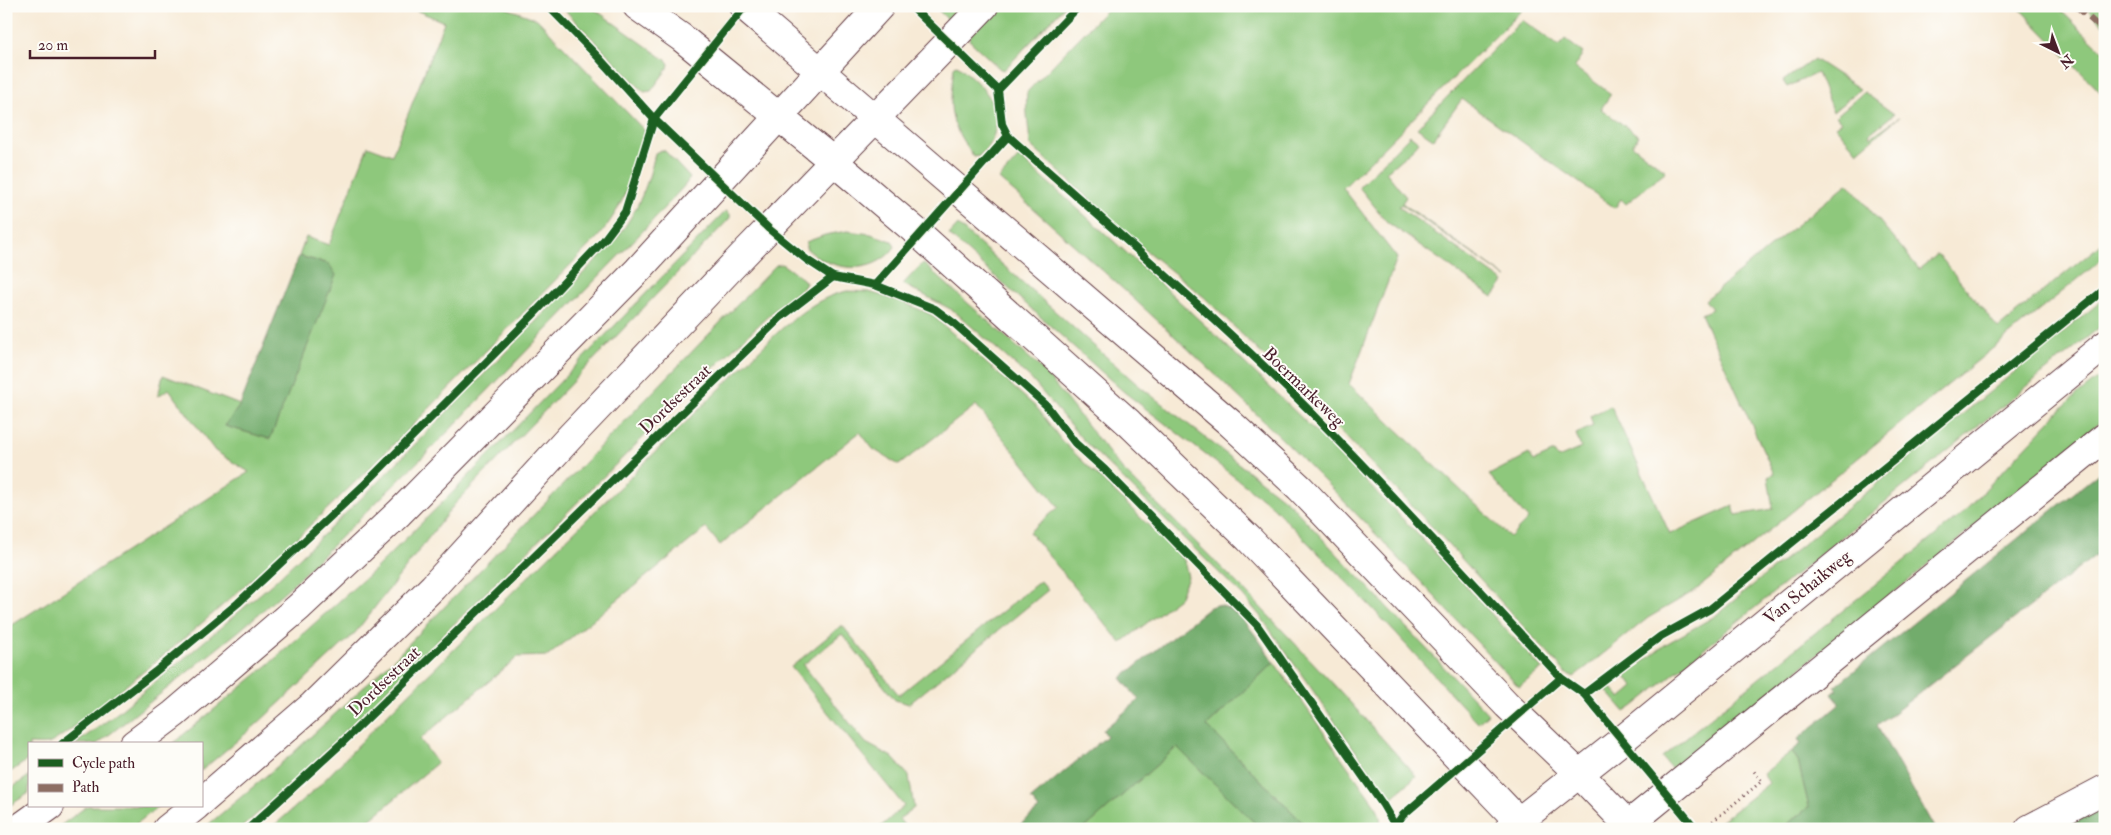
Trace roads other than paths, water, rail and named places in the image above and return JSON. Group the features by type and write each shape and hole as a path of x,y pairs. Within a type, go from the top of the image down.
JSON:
{"street":[{"path":"637,6 682,38 779,116 919,234 1129,423 1216,506 1518,826"},
{"path":"744,6 1230,423 1300,488 1507,705 1580,775 1628,827 2105,437"},
{"path":"137,742 174,714 299,607 399,513 638,270 880,6"},
{"name":"Dordsestraat","path":"202,801 313,705 433,588 575,432 874,118 984,6"},
{"name":"Van Schaikweg","path":"1518,826 2105,344"},
{"path":"2029,829 2105,789"},
{"path":"18,829 47,808"},
{"path":"167,829 193,808"}]}
